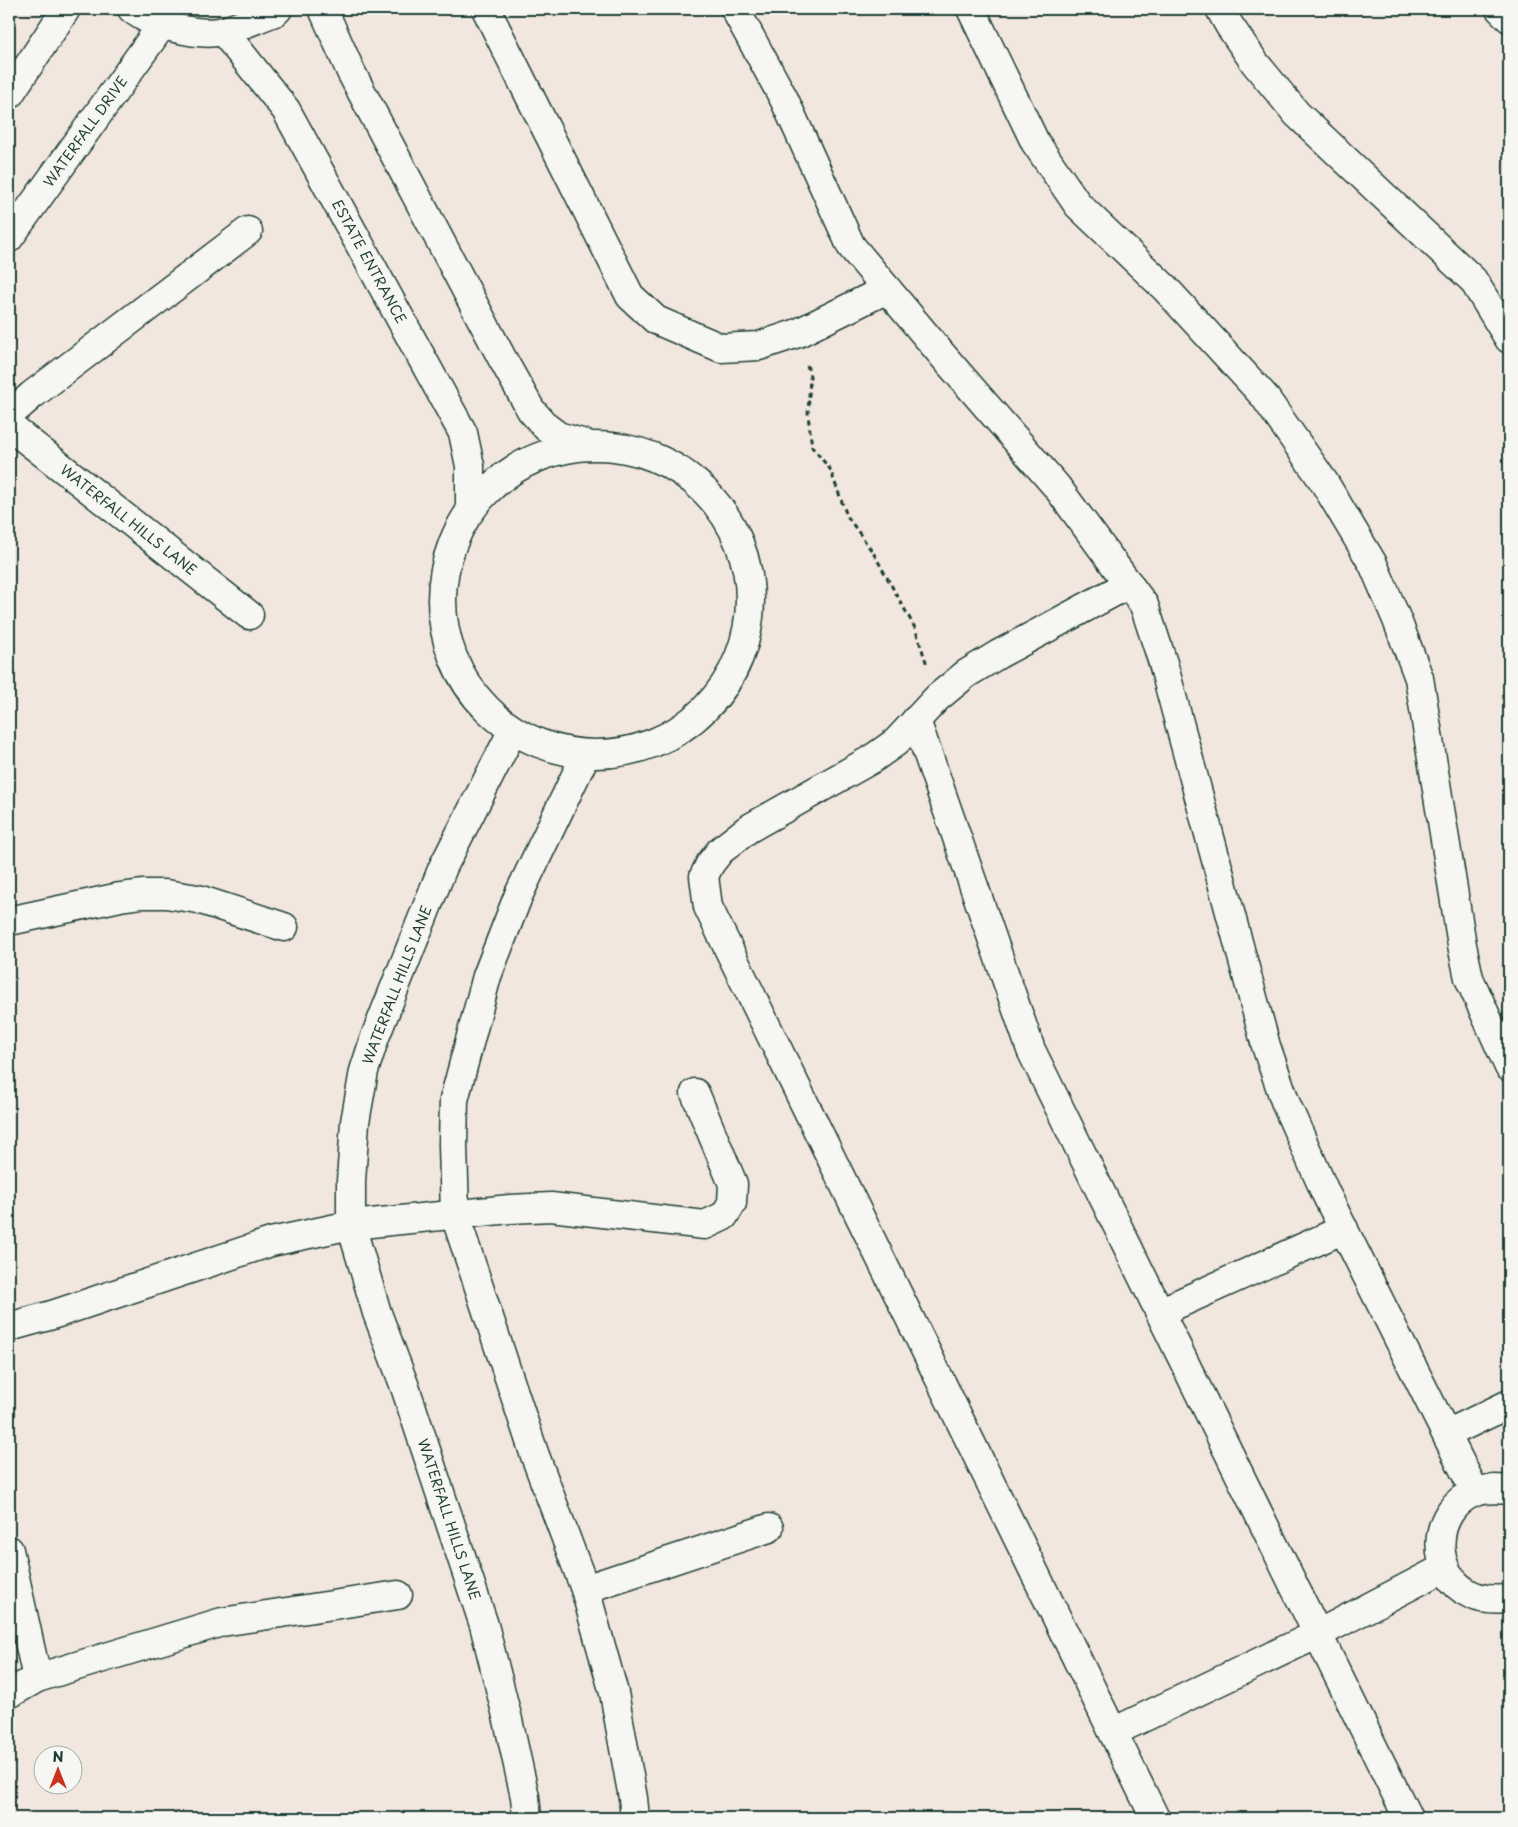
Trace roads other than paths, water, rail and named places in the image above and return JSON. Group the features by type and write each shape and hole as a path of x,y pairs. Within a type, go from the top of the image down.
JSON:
{"street":[{"path":"9,95 66,9"},
{"path":"132,9 162,25 202,33 223,31 275,12 278,9"},
{"path":"323,9 351,72 531,410 546,427 558,436 586,444"},
{"path":"486,9 630,296 656,320 721,348 759,346 798,333 887,289"},
{"path":"735,9 784,99 851,246 1057,487 1144,605 1161,655 1266,1046 1286,1104 1326,1194 1475,1492"},
{"path":"970,9 1035,142 1078,204 1165,288 1264,396 1324,482 1373,564 1398,620 1419,678 1469,978 1509,1066"},
{"path":"1220,9 1255,63 1297,114 1473,280 1509,338"},
{"path":"1500,9 1509,18"},
{"name":"WATERFALL DRIVE","path":"9,238 162,25"},
{"name":"ESTATE ENTRANCE","path":"223,31 286,110 463,433 470,466 470,510"},
{"path":"9,415 40,389 248,232"},
{"name":"WATERFALL HILLS LANE","path":"9,426 249,615"},
{"path":"586,444 603,445 647,454 686,474 718,504 741,543 751,586 749,630 734,672 708,708 672,734 631,750 586,754 548,747 513,730 485,708 463,679 446,638 442,612 443,576 453,541 470,510 486,492 524,463 555,449 586,444"},
{"path":"1129,584 999,654 966,674 938,698 896,742 872,759 748,829 720,851 704,876 708,907 1155,1818"},
{"path":"916,720 1031,1050 1408,1818"},
{"name":"WATERFALL HILLS LANE","path":"513,730 443,867 379,1028 364,1071 355,1122 351,1180 351,1225 377,1313 405,1387 484,1625 508,1720 525,1797 527,1818"},
{"path":"586,754 519,894 488,976 454,1100 455,1215 534,1454 585,1589 614,1693 635,1818"},
{"path":"9,921 120,897 142,894 166,894 198,899 284,927"},
{"path":"9,1327 52,1315 271,1242 351,1225 510,1209 551,1208 705,1225 724,1216 732,1203 734,1184 695,1093"},
{"path":"1160,1312 1344,1230"},
{"path":"1447,1434 1509,1404"},
{"path":"1509,1490 1493,1488 1475,1492 1460,1501 1448,1515 1441,1531 1440,1549 1444,1568 1456,1583 1471,1595 1489,1600 1509,1599"},
{"path":"585,1589 769,1528"},
{"path":"9,1550 37,1678"},
{"path":"1113,1732 1318,1634 1444,1568"},
{"path":"9,1694 37,1678 222,1622 398,1595"}]}
